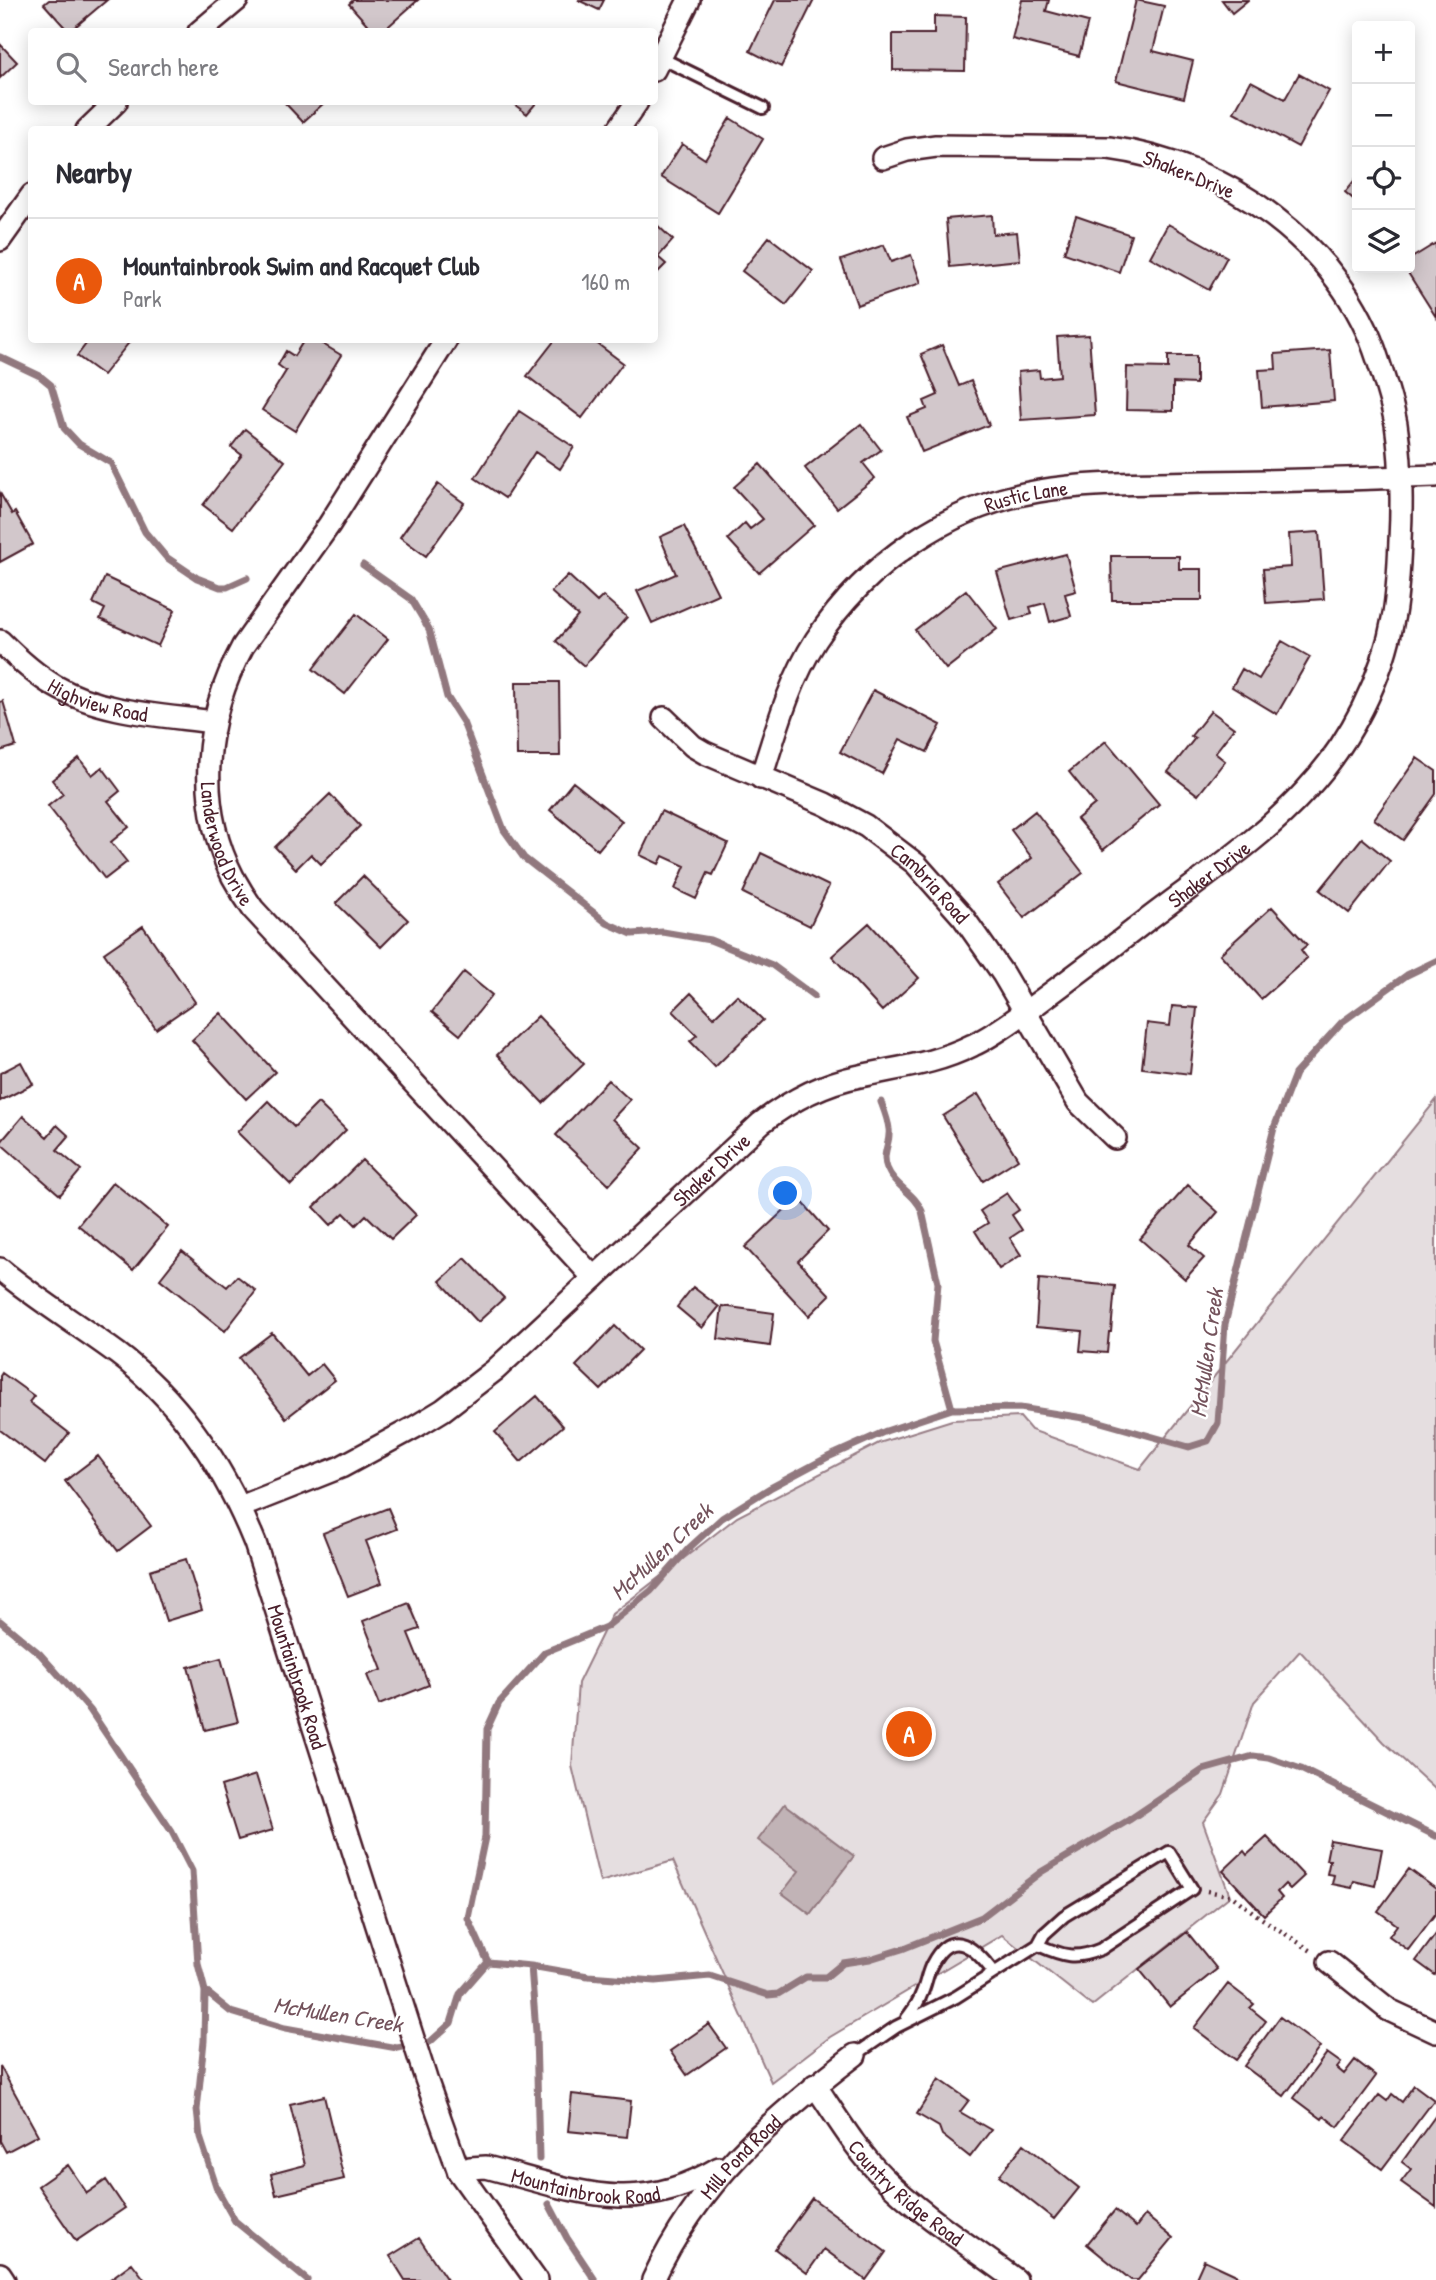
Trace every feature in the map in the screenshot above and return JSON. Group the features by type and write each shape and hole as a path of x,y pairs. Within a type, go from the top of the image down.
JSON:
{"street":[{"path":"658,64 689,0"},
{"path":"204,28 233,1"},
{"path":"92,126 113,105"},
{"path":"621,126 635,105"},
{"name":"Shaker Drive","path":"240,1507 341,1467 434,1416 495,1370 761,1123 792,1102 841,1081 941,1059 979,1042 1025,1011 1272,824 1307,789 1338,751 1362,709 1381,663 1393,618 1398,588 1402,478 1396,423 1375,350 1356,309 1316,255 1284,224 1246,197 1205,175 1168,161 1109,148 936,146 907,150 883,158"},
{"path":"0,240 28,201"},
{"name":"Landerwood Drive","path":"444,343 329,525 243,646 223,689 209,743 208,783 213,816 233,877 253,909 594,1278"},
{"name":"Rustic Lane","path":"761,778 799,672 816,641 842,605 873,572 903,548 942,524 984,505 1017,495 1086,485 1436,477"},
{"name":"Highview Road","path":"0,641 38,675 56,687 88,701 145,713 213,722"},
{"name":"Cambria Road","path":"664,718 693,746 825,804 866,826 916,864 963,917 1025,1011 1077,1102 1115,1138"},
{"name":"Mountainbrook Road","path":"0,1269 118,1354 174,1406 207,1448 240,1507 255,1543 426,2079 459,2172 536,2280"},
{"path":"1329,1962 1389,2010 1436,2032"},
{"name":"Mill Pond Road","path":"653,2280 695,2206 745,2147 780,2113 855,2055"},
{"name":"Country Ridge Road","path":"816,2085 849,2136 883,2176 914,2203 1016,2280"},
{"name":"Mountainbrook Road","path":"459,2172 486,2167 582,2194 632,2196 658,2193 690,2184 718,2169 745,2147"},
{"path":"0,2274 4,2280"}],"lane":[{"path":"658,64 763,108"},
{"path":"855,2055 904,2023 956,1997 1038,1945 1044,1934 1064,1916 1169,1853 1192,1889 1101,1949 1087,1955 1076,1957 1038,1945"},
{"path":"904,2023 922,1995 931,1965 949,1945 964,1943 972,1948 994,1973"}],"path":[{"path":"1192,1889 1232,1896 1329,1962"}],"shaded area":[{"path":"1436,1100 1436,1790 1384,1742 1300,1651 1254,1702 1223,1794 1203,1822 1230,1896 1092,2006 1002,1935 830,2037 771,2082 673,1861 600,1882 572,1766 578,1683 612,1614 737,1517 879,1443 952,1420 1020,1417 1031,1430 1140,1469"},
{"path":"785,1804 854,1856 810,1914 782,1893 799,1871 758,1840"}],"building":[{"path":"49,0 107,0 74,28 65,28 44,4"},
{"path":"353,0 418,0 386,28 370,28 349,4"},
{"path":"578,0 604,0 599,10"},
{"path":"775,0 814,0 781,67 750,51"},
{"path":"1022,0 1049,0 1046,11 1088,22 1079,56 1012,39"},
{"path":"1136,0 1164,6 1153,51 1193,61 1184,98 1116,81"},
{"path":"1222,0 1248,0 1232,13"},
{"path":"934,16 966,17 965,71 893,70 893,34 934,34"},
{"path":"0,44 17,62 0,78"},
{"path":"1299,74 1329,91 1298,147 1234,112 1251,81 1285,99"},
{"path":"287,105 322,105 303,122"},
{"path":"515,105 534,105 527,114"},
{"path":"730,118 763,139 718,213 661,177 682,144 705,159"},
{"path":"1352,183 1352,198 1345,192"},
{"path":"992,215 993,234 1017,232 1020,260 950,267 946,219"},
{"path":"1076,216 1131,235 1119,272 1064,253"},
{"path":"1168,224 1227,257 1209,290 1150,257"},
{"path":"658,226 673,240 658,257"},
{"path":"769,237 813,271 786,305 742,271"},
{"path":"1436,243 1436,317 1408,273 1415,273 1415,256"},
{"path":"884,245 891,262 911,255 921,283 857,305 841,260"},
{"path":"658,257 666,264 658,272"},
{"path":"1089,335 1095,415 1021,420 1018,372 1039,370 1040,378 1060,376 1057,337"},
{"path":"87,343 129,343 103,375 77,356"},
{"path":"302,343 321,343 341,355 295,431 262,410 286,371 278,365 286,351 294,356"},
{"path":"553,343 596,343 623,363 582,418 527,376"},
{"path":"942,345 959,386 971,381 989,425 922,452 907,417 927,409 924,401 938,395 921,354"},
{"path":"1330,350 1334,401 1262,407 1259,370 1276,369 1275,354"},
{"path":"1168,356 1196,356 1196,384 1173,383 1173,411 1126,410 1127,367 1168,368"},
{"path":"519,411 574,447 560,469 535,452 505,498 475,478"},
{"path":"861,424 881,450 863,463 875,478 837,508 805,468"},
{"path":"245,429 285,461 233,528 203,505 242,455 231,447"},
{"path":"760,464 814,525 759,573 728,539 745,523 750,529 763,519 734,487"},
{"path":"438,484 464,503 426,556 400,537"},
{"path":"0,493 12,514 15,512 33,544 0,562"},
{"path":"684,526 718,594 652,623 637,591 676,574 660,537"},
{"path":"1319,532 1324,599 1266,603 1263,569 1291,567 1289,534"},
{"path":"1066,554 1076,591 1065,594 1071,616 1050,622 1045,603 1030,607 1032,614 1011,620 997,572"},
{"path":"1111,556 1179,556 1179,569 1202,569 1202,600 1112,600"},
{"path":"568,575 597,602 603,596 627,617 584,666 556,641 578,616 551,592"},
{"path":"105,577 175,610 158,646 100,619 105,609 93,603"},
{"path":"966,590 997,629 946,669 915,630"},
{"path":"356,614 388,639 345,694 313,669"},
{"path":"1282,641 1310,657 1277,714 1232,687 1242,669 1259,679"},
{"path":"516,682 559,682 560,756 517,756"},
{"path":"873,690 941,725 927,752 900,739 882,774 840,752"},
{"path":"3,701 16,746 0,751 0,702"},
{"path":"1211,711 1234,728 1215,753 1225,761 1198,795 1168,772 1195,738 1191,736"},
{"path":"1106,741 1159,804 1103,850 1077,819 1095,804 1069,772"},
{"path":"79,758 92,775 102,767 120,791 108,801 129,827 111,842 127,862 105,879 48,806 63,794 52,780"},
{"path":"1417,758 1436,771 1436,794 1403,840 1374,819"},
{"path":"573,782 622,821 598,850 550,810"},
{"path":"330,794 360,826 321,864 311,854 296,869 275,847"},
{"path":"661,811 728,843 713,875 708,873 696,899 675,889 685,866 663,856 659,864 640,855"},
{"path":"1035,811 1083,873 1024,918 998,884 1032,858 1011,830"},
{"path":"1362,838 1390,861 1349,913 1320,890"},
{"path":"761,853 829,886 810,926 743,893"},
{"path":"363,876 408,920 381,947 336,903"},
{"path":"1272,907 1307,945 1301,950 1307,958 1261,999 1220,954"},
{"path":"869,923 919,978 882,1011 832,956"},
{"path":"143,926 195,1002 156,1029 104,953"},
{"path":"464,972 492,995 460,1035 432,1012"},
{"path":"691,993 714,1017 737,995 763,1020 715,1067 690,1041 697,1035 673,1011"},
{"path":"1172,1006 1197,1008 1190,1074 1142,1068 1147,1023 1170,1026"},
{"path":"221,1013 275,1072 246,1099 192,1040"},
{"path":"538,1016 584,1064 543,1103 497,1055"},
{"path":"21,1062 33,1084 0,1101 0,1073"},
{"path":"608,1080 630,1100 612,1119 643,1148 609,1185 556,1135"},
{"path":"978,1094 1018,1159 983,1181 943,1116"},
{"path":"268,1101 294,1127 318,1103 346,1130 291,1185 237,1132"},
{"path":"23,1116 47,1137 57,1125 69,1136 57,1150 81,1170 60,1195 0,1143"},
{"path":"362,1160 416,1215 391,1239 366,1215 356,1225 344,1213 331,1225 314,1207"},
{"path":"113,1182 168,1227 133,1270 78,1225"},
{"path":"1188,1185 1218,1212 1189,1245 1204,1258 1185,1279 1140,1239"},
{"path":"1007,1193 1019,1210 1012,1215 1022,1230 1010,1238 1021,1255 999,1269 975,1231 988,1223 980,1211"},
{"path":"798,1197 828,1231 798,1261 830,1295 809,1316 745,1247"},
{"path":"182,1251 227,1287 237,1276 256,1291 225,1331 160,1279"},
{"path":"465,1258 504,1298 478,1322 440,1281"},
{"path":"1039,1279 1115,1286 1107,1353 1080,1351 1082,1331 1036,1327"},
{"path":"693,1287 719,1307 702,1328 677,1307"},
{"path":"722,1306 774,1313 770,1346 718,1339"},
{"path":"615,1326 640,1350 601,1390 576,1366"},
{"path":"272,1333 307,1376 322,1364 335,1380 286,1418 239,1358"},
{"path":"2,1373 34,1396 29,1402 69,1433 45,1464 0,1430"},
{"path":"537,1396 563,1426 521,1462 495,1432"},
{"path":"98,1456 151,1526 118,1551 65,1481"},
{"path":"388,1508 397,1529 366,1541 382,1583 348,1596 323,1533"},
{"path":"186,1559 202,1610 166,1621 150,1570"},
{"path":"409,1603 420,1629 408,1633 429,1685 379,1705 367,1675 382,1670 363,1621"},
{"path":"221,1658 238,1722 205,1730 188,1667"},
{"path":"256,1775 273,1830 238,1840 221,1786"},
{"path":"1267,1837 1304,1876 1290,1889 1285,1884 1277,1892 1282,1898 1264,1915 1223,1871 1244,1851 1247,1855"},
{"path":"1330,1840 1382,1849 1375,1886 1354,1881 1352,1888 1332,1884 1334,1875 1327,1874 1330,1860 1326,1860"},
{"path":"1409,1869 1436,1889 1436,1913 1408,1950 1389,1936 1397,1925 1378,1911"},
{"path":"1187,1932 1217,1969 1170,2007 1139,1969"},
{"path":"1436,1934 1436,1973 1435,1975 1416,1961"},
{"path":"1228,1984 1254,2004 1250,2008 1266,2021 1236,2060 1194,2028"},
{"path":"1280,2017 1320,2047 1284,2096 1244,2066"},
{"path":"709,2024 726,2048 687,2075 670,2051"},
{"path":"1327,2053 1341,2063 1337,2068 1344,2074 1355,2060 1376,2076 1338,2127 1324,2116 1322,2119 1294,2098"},
{"path":"0,2066 38,2135 6,2152 0,2141"},
{"path":"939,2079 969,2100 960,2112 991,2130 970,2157 942,2135 939,2127 917,2114"},
{"path":"1414,2085 1434,2100 1382,2169 1344,2141 1379,2095 1387,2101 1392,2094 1402,2102"},
{"path":"572,2094 631,2101 627,2137 568,2131"},
{"path":"324,2096 344,2179 276,2195 271,2174 305,2165 290,2104"},
{"path":"1436,2115 1436,2207 1401,2182 1411,2169 1402,2162"},
{"path":"1024,2144 1079,2188 1054,2219 999,2176"},
{"path":"68,2165 87,2193 106,2180 125,2208 76,2241 38,2186"},
{"path":"812,2198 886,2252 866,2280 824,2249 807,2273 775,2249"},
{"path":"1115,2210 1136,2227 1145,2215 1173,2238 1138,2280 1131,2280 1087,2244"},
{"path":"419,2238 447,2280 405,2280 390,2256"},
{"path":"1204,2260 1247,2280 1195,2280"},
{"path":"132,2263 145,2280 109,2280"}],"waterway":[{"path":"0,357 40,376 51,385 64,428 79,444 111,463 145,532 166,557 197,578 220,587 227,587 247,578"},
{"path":"363,565 411,599 429,629 447,697 463,722 504,830 524,858 607,923 632,934 663,932 710,940 772,965 814,996"},
{"name":"McMullen Creek","path":"488,1962 468,1918 485,1837 487,1729 499,1703 545,1652 606,1627 651,1591 689,1548 722,1518 770,1488 828,1457 886,1431 952,1409 1020,1408 1090,1419 1189,1447 1208,1441 1218,1423 1225,1324 1274,1128 1295,1074 1342,1022 1407,975 1436,961"},
{"path":"881,1102 889,1129 885,1163 894,1180 915,1199 922,1211 938,1283 933,1341 952,1409"},
{"name":"McMullen Creek","path":"0,1621 40,1654 90,1710 172,1832 192,1871 198,1964 205,1991 204,2041 197,2110 200,2137 217,2189 235,2221 307,2280"},
{"path":"488,1962 588,1976 656,1981 710,1976 768,1995 778,1994 806,1977 826,1977 843,1963 870,1959 902,1949 982,1917 1041,1872 1129,1820 1203,1770 1253,1756 1269,1758 1301,1769 1436,1836"},
{"name":"McMullen Creek","path":"205,1991 231,2012 285,2028 397,2048 430,2042 451,2023 460,1994 488,1962"},
{"path":"531,1966 536,2032 539,2159"},
{"path":"549,2204 567,2238 595,2280"}],"place":[{"name":"Mountainbrook Swim and Racquet Club","path":"909,1734"}]}
